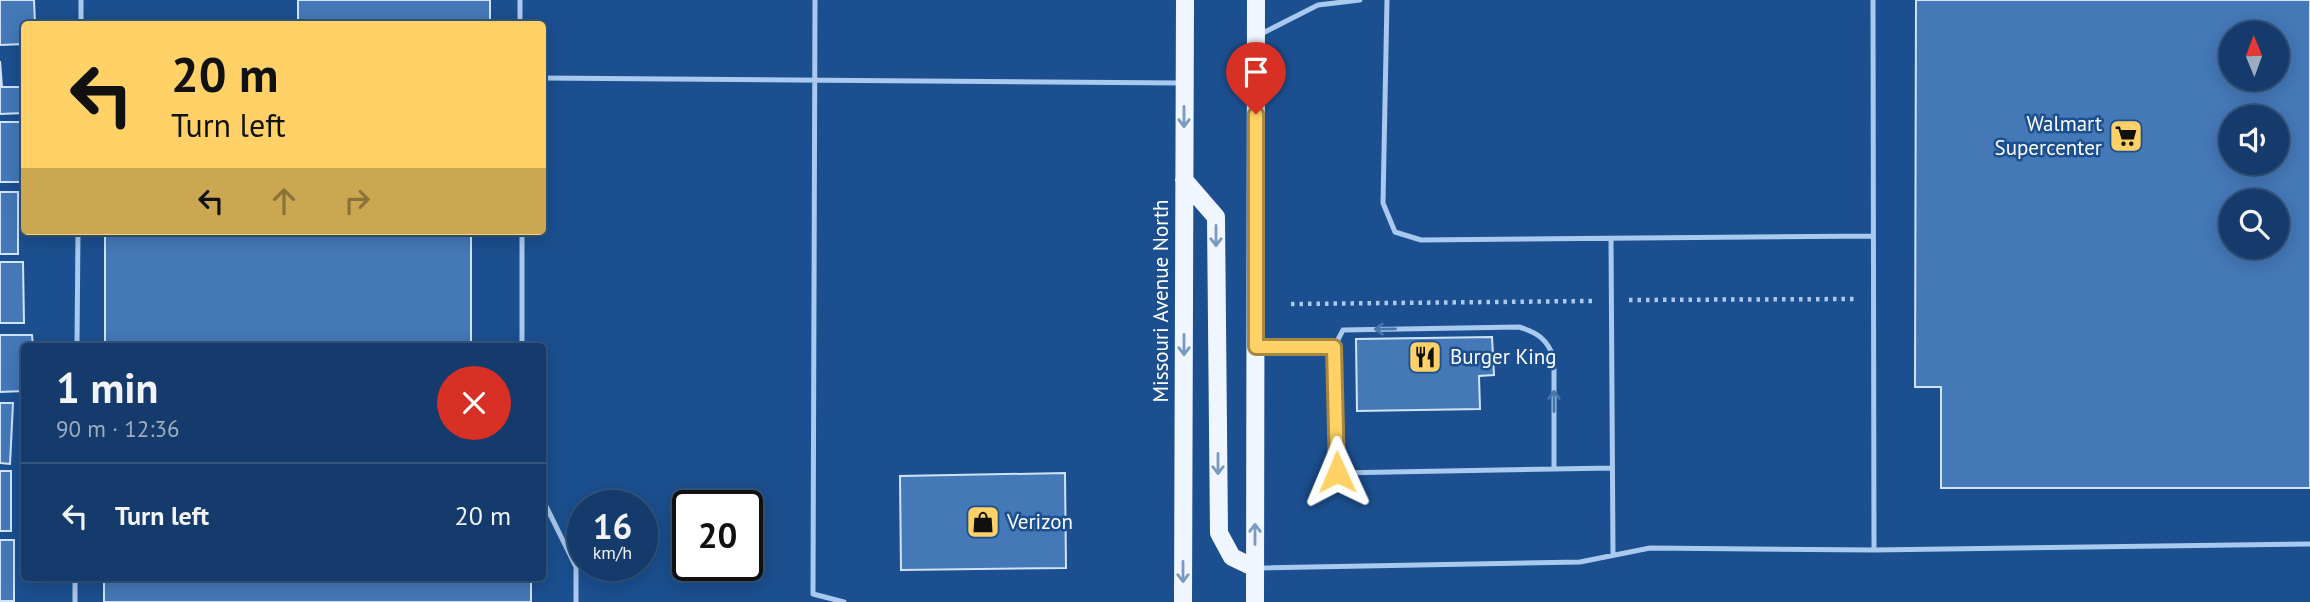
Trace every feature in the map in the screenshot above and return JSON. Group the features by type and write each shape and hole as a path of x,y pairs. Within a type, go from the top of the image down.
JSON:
{"main road":[{"name":"Missouri Avenue North","path":"1183,602 1185,0"},
{"path":"1255,602 1256,0"},
{"path":"1184,180 1216,217 1219,533 1231,557 1255,568"}],"lane":[{"path":"81,0 81,21"},
{"path":"520,0 520,21"},
{"path":"816,0 813,594 844,602"},
{"path":"1256,36 1318,5 1360,0"},
{"path":"1387,0 1384,203 1395,232 1421,240 1873,236"},
{"path":"1873,0 1874,550"},
{"path":"546,78 815,78 1184,83"},
{"path":"77,343 78,235"},
{"path":"522,235 522,343"},
{"path":"1611,239 1612,555"},
{"path":"1554,469 1555,358 1548,342 1537,333 1519,327 1343,330 1334,347 1337,472 1554,469 1612,468"},
{"path":"1256,347 1334,347"},
{"path":"546,506 576,567 576,602"},
{"path":"1255,568 1580,562 1650,548 1874,550 2310,544"},
{"path":"75,581 75,602"}],"path":[{"path":"1291,304 1873,299"}],"building":[{"path":"0,0 34,0 35,21 21,21 21,44 0,45"},
{"path":"298,0 490,0 490,21 298,21"},
{"path":"1916,0 2310,0 2310,488 1941,488 1941,387 1915,387"},
{"path":"0,61 2,87 21,87 21,113 0,114"},
{"path":"0,122 21,122 21,182 0,182"},
{"path":"0,192 18,192 18,254 0,254"},
{"path":"105,235 471,235 471,343 105,343"},
{"path":"0,262 23,262 24,323 0,323"},
{"path":"0,335 32,335 33,343 21,343 21,391 0,392"},
{"name":"Burger King","path":"1492,337 1494,375 1479,376 1480,409 1357,411 1356,339"},
{"path":"0,403 13,403 10,464 0,463"},
{"path":"0,471 11,471 11,531 0,531"},
{"name":"Verizon","path":"1065,473 1066,568 901,570 900,476"},
{"path":"0,540 14,540 14,601 0,601"},
{"path":"104,581 531,581 531,602 104,602"}],"place":[{"name":"Walmart Supercenter","path":"2126,136"},
{"name":"Burger King","path":"1425,357"},
{"name":"Verizon","path":"983,522"}],"route":[{"path":"1256,114 1256,347 1334,347 1337,472"}]}
